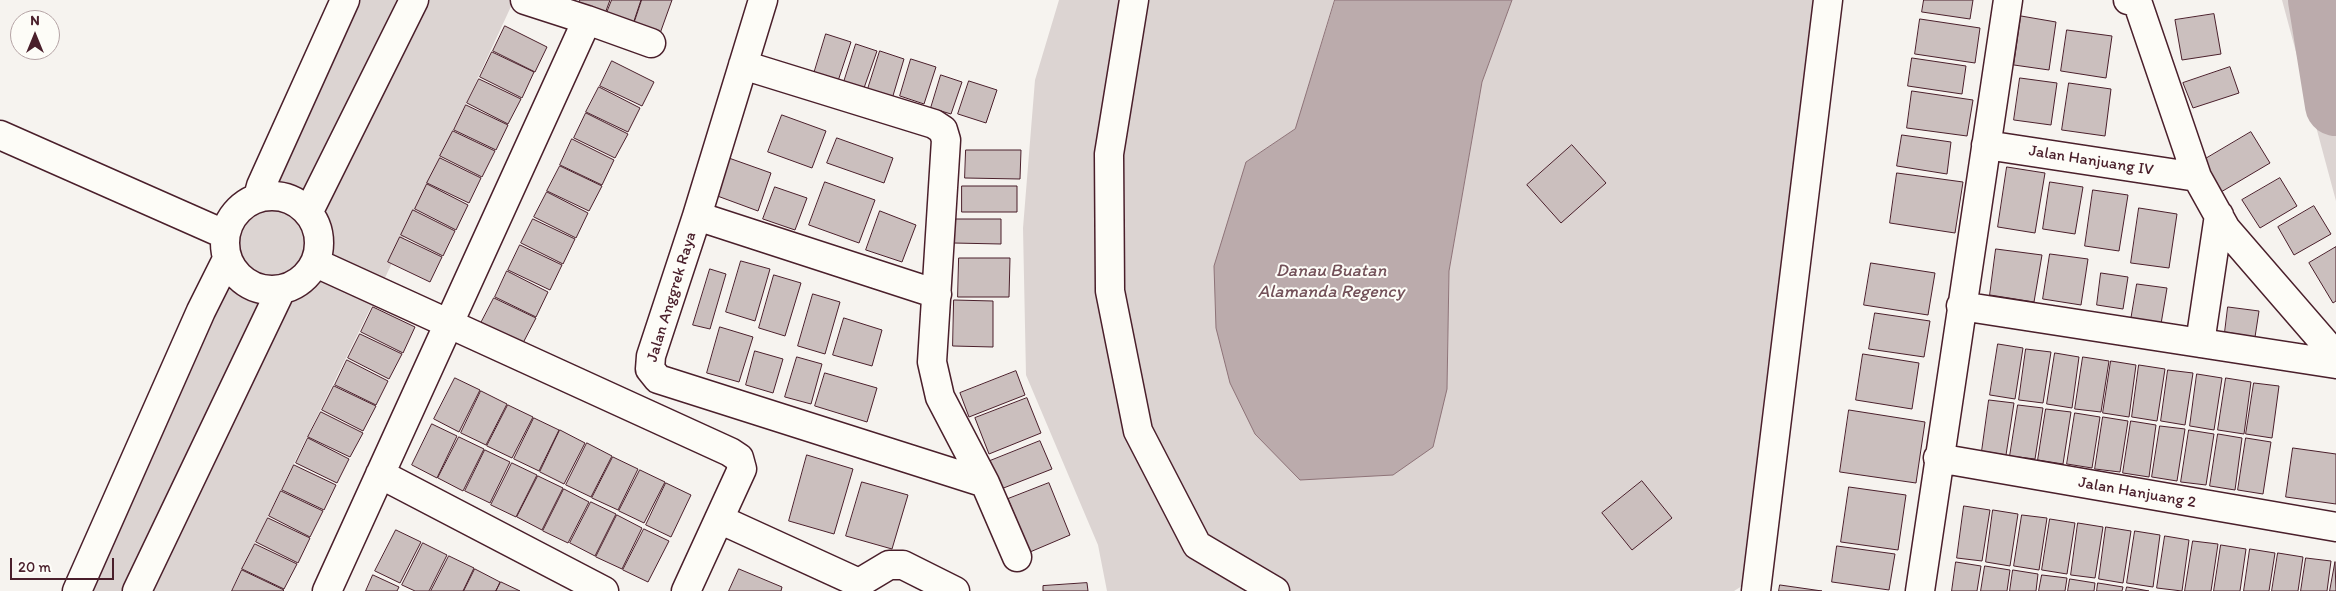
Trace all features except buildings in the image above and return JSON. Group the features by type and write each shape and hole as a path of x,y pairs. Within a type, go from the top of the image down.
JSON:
{"street":[{"path":"258,196 345,0"},
{"path":"309,211 414,0"},
{"path":"524,0 651,43"},
{"name":"Jalan Anggrek Raya","path":"763,0 697,216 651,356 650,369 658,379 985,483"},
{"path":"1734,591 1757,584 1828,0"},
{"path":"1920,591 1938,458 2008,0"},
{"path":"2134,0 2197,177 2226,228 2336,356"},
{"path":"1132,1 1109,154 1110,291 1138,431 1197,545 1275,591"},
{"path":"327,591 587,20"},
{"path":"743,65 934,124 943,130 946,140 932,362 940,396 985,483 1017,556"},
{"path":"0,135 225,247 241,280 263,290 281,290 304,279 316,263 320,236 309,211 286,196 258,196 236,210 225,247 201,311 77,591"},
{"name":"Jalan Hanjuang IV","path":"1986,145 2197,177"},
{"path":"2200,343 2219,215"},
{"path":"697,216 937,294"},
{"path":"316,263 448,325 730,452 739,458 742,469 686,591"},
{"path":"137,591 281,290"},
{"path":"1961,306 2336,364"},
{"name":"Jalan Hanjuang 2","path":"1938,458 2336,527"},
{"path":"380,474 604,591"},
{"path":"719,519 858,587 889,565 903,564 955,591"}],"shaded area":[{"path":"345,0 514,0 378,293 231,591 77,591 226,261 225,238 229,222 239,209 258,196"},
{"path":"1059,0 1335,0 1295,129 1246,162 1447,389 1449,271 1482,82 1512,0 1828,0 1758,576 1734,591 1107,591 1098,545 1026,375 1023,228 1035,80"},
{"path":"2282,0 2336,0 2336,201"}],"water":[{"name":"Danau Buatan Alamanda Regency","path":"1335,0 1512,0 1482,82 1449,271 1447,389 1433,447 1393,475 1300,480 1255,434 1230,383 1216,328 1214,266 1246,162 1295,129"}],"waterway":[{"path":"2319,0 2336,105"}]}
